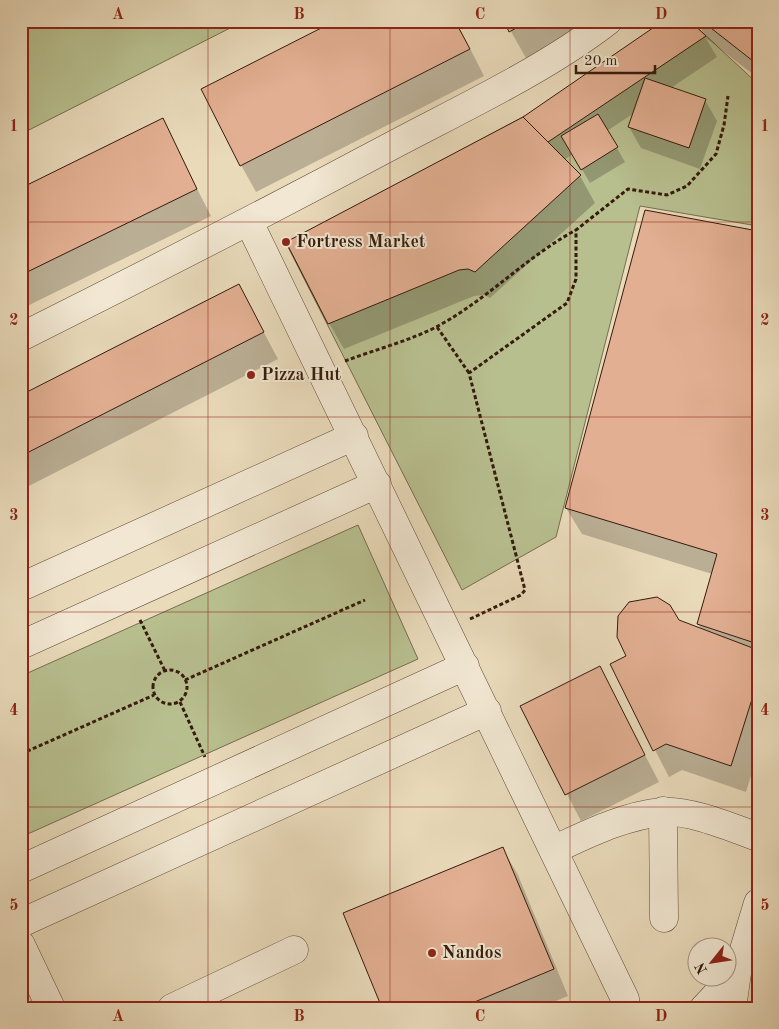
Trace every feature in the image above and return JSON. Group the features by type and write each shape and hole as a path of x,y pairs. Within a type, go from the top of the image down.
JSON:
{"street":[{"path":"21,337 249,222 555,57 580,43 608,21"},
{"path":"249,222 487,711 625,999 626,1008"},
{"path":"21,587 354,436"},
{"path":"21,645 377,484"},
{"path":"21,869 465,666"},
{"path":"21,923 487,711"},
{"path":"553,850 611,824 663,811 708,819 758,837"},
{"path":"663,811 664,918"},
{"path":"732,1008 737,973 758,903"},
{"path":"21,945 51,1008"},
{"path":"172,1008 294,950"},
{"path":"704,1008 737,973"}],"path":[{"path":"321,370 437,327 480,299 547,246 576,230 628,189 667,194 687,186 716,154 724,125 728,96"},
{"path":"469,373 567,303 576,279 576,230"},
{"path":"437,327 469,373 526,590 521,595 447,629"},
{"path":"130,596 165,671"},
{"path":"185,680 365,600"},
{"path":"165,671 179,672 185,680 187,690 180,702 165,704 154,695 154,680 165,671"},
{"path":"21,754 154,695"},
{"path":"180,702 215,780"}],"green space":[{"path":"21,21 244,21 21,134"},
{"path":"690,21 758,84 758,226 640,206 556,537 462,590 286,243 523,117"},
{"path":"358,525 418,659 21,837 21,676"}],"building":[{"path":"335,21 455,21 470,49 240,166 201,89"},
{"path":"504,21 529,21 509,32"},
{"path":"663,21 690,21 706,36 548,142 523,117"},
{"path":"702,21 758,21 758,65"},
{"path":"645,78 706,99 689,148 628,127"},
{"path":"598,114 618,147 581,170 561,136"},
{"path":"523,117 581,175 475,272 468,269 459,270 328,324 286,242"},
{"path":"163,118 197,189 21,275 21,188"},
{"path":"645,210 758,231 758,644 697,624 717,554 565,508"},
{"path":"239,284 264,332 21,456 21,395"},
{"path":"657,597 670,605 679,620 758,650 758,680 731,766 666,744 653,751 610,664 626,656 617,637 618,616 629,602"},
{"path":"600,666 645,755 565,795 520,706"},
{"path":"503,847 554,969 460,1008 382,1008 343,913"}],"place":[{"name":"Fortress Market","path":"286,242"},
{"name":"Pizza Hut","path":"251,375"},
{"name":"Nandos","path":"432,953"}]}
